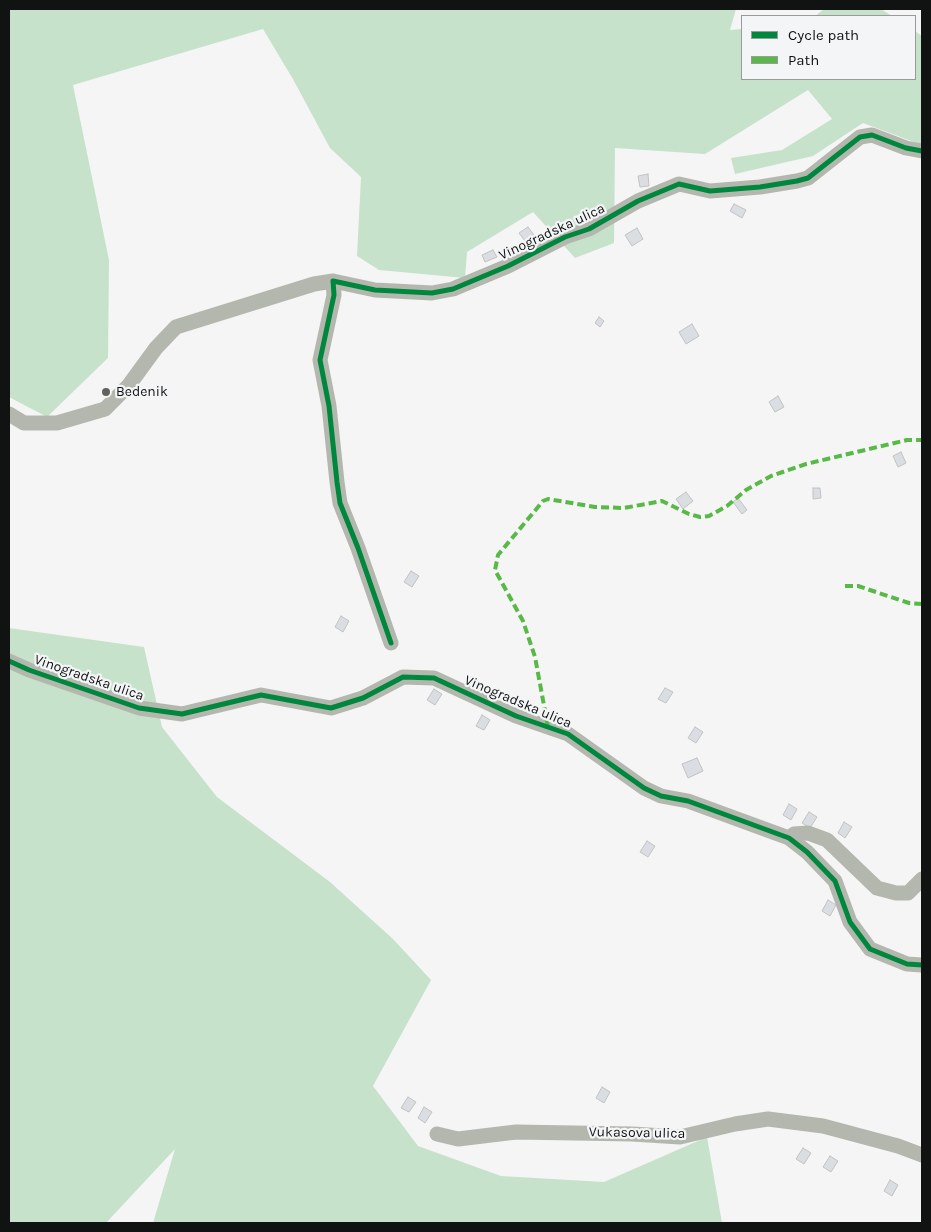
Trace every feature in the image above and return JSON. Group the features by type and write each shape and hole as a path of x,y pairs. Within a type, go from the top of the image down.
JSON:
{"street":[{"name":"Vinogradska ulica","path":"333,281 376,290 432,293 453,289 508,266 564,237 590,229 638,201 679,184 710,191 760,188 797,181 808,178 860,137 872,135 922,152"},
{"path":"9,414 24,423 57,423 105,409 129,385 156,348 176,327 314,284 333,281 334,295 320,360 329,406 340,503 358,548 390,642"},
{"name":"Vinogradska ulica","path":"9,661 37,674 139,708 182,714 261,695 331,708 363,698 404,677 434,678 516,716 568,734 644,788 662,796 688,801 789,838 807,852 835,881 850,922 870,949 883,956 907,964 922,965"},
{"name":"Vinogradska ulica","path":"789,838 794,834 808,833 827,840 877,888 896,893 908,893 922,879"},
{"name":"Vukasova ulica","path":"437,1134 458,1139 516,1132 632,1134 680,1137 734,1124 768,1119 823,1126 898,1146 922,1155"}],"green space":[{"path":"9,9 736,9 730,30 741,29 741,80 916,80 916,32 922,36 922,145 863,123 813,156 735,174 731,158 782,150 832,119 808,90 705,154 615,148 614,243 575,258 533,212 467,252 465,278 379,270 357,256 361,177 330,148 294,81 263,29 73,85 109,260 108,358 47,417 9,397"},
{"path":"824,9 881,9 890,15 816,15"},
{"path":"9,628 144,647 162,727 217,797 330,882 393,939 431,980 373,1086 418,1146 501,1176 604,1182 707,1137 722,1223 153,1223 175,1149 106,1223 9,1223"}],"building":[{"path":"648,174 649,186 640,187 638,176"},
{"path":"734,204 746,210 742,218 730,211"},
{"path":"528,227 537,239 528,245 519,233"},
{"path":"637,228 643,239 632,246 625,235"},
{"path":"493,250 497,257 485,262 482,255"},
{"path":"599,317 604,321 600,327 595,323"},
{"path":"692,324 699,336 686,344 679,332"},
{"path":"778,396 784,407 775,412 769,402"},
{"path":"901,452 906,463 898,467 893,456"},
{"path":"813,488 820,488 821,498 813,499"},
{"path":"686,492 693,501 683,509 676,499"},
{"path":"738,498 747,510 742,514 733,502"},
{"path":"411,571 419,576 412,587 404,582"},
{"path":"341,616 349,621 343,632 335,627"},
{"path":"665,688 673,692 666,703 658,699"},
{"path":"434,689 442,694 435,705 427,700"},
{"path":"482,715 490,720 484,730 476,726"},
{"path":"695,727 703,732 696,743 688,738"},
{"path":"697,758 703,771 688,778 682,764"},
{"path":"789,804 797,809 791,820 783,815"},
{"path":"809,812 817,817 810,828 802,823"},
{"path":"844,822 852,827 845,838 838,833"},
{"path":"647,841 655,846 648,857 640,852"},
{"path":"828,900 836,905 830,916 822,911"},
{"path":"602,1087 610,1092 604,1103 596,1098"},
{"path":"408,1097 416,1102 409,1112 401,1108"},
{"path":"424,1107 432,1112 425,1123 418,1118"},
{"path":"803,1148 811,1153 804,1164 796,1159"},
{"path":"830,1156 838,1161 831,1172 823,1167"},
{"path":"890,1180 898,1185 892,1196 884,1191"}],"marked path":[{"path":"548,727 535,657 523,621 495,570 498,555 543,501 548,499 595,507 624,508 662,501 689,514 700,517 709,516 727,506 746,490 771,476 806,464 907,440 922,440"},
{"path":"845,586 858,586 909,603 922,604"}],"cycle path":[{"path":"391,643 358,548 340,503 329,406 320,360 334,295 333,281 375,290 432,293 453,289 508,266 565,237 589,229 638,201 679,184 710,191 760,187 797,181 808,178 860,137 872,135 906,148 922,151"},
{"path":"9,661 29,670 139,708 182,714 261,695 331,708 363,698 403,677 434,678 516,716 568,734 644,788 661,796 688,801 789,838 807,852 835,881 850,922 870,949 907,964 922,965"}],"place":[{"name":"Bedenik","path":"106,392"}]}
